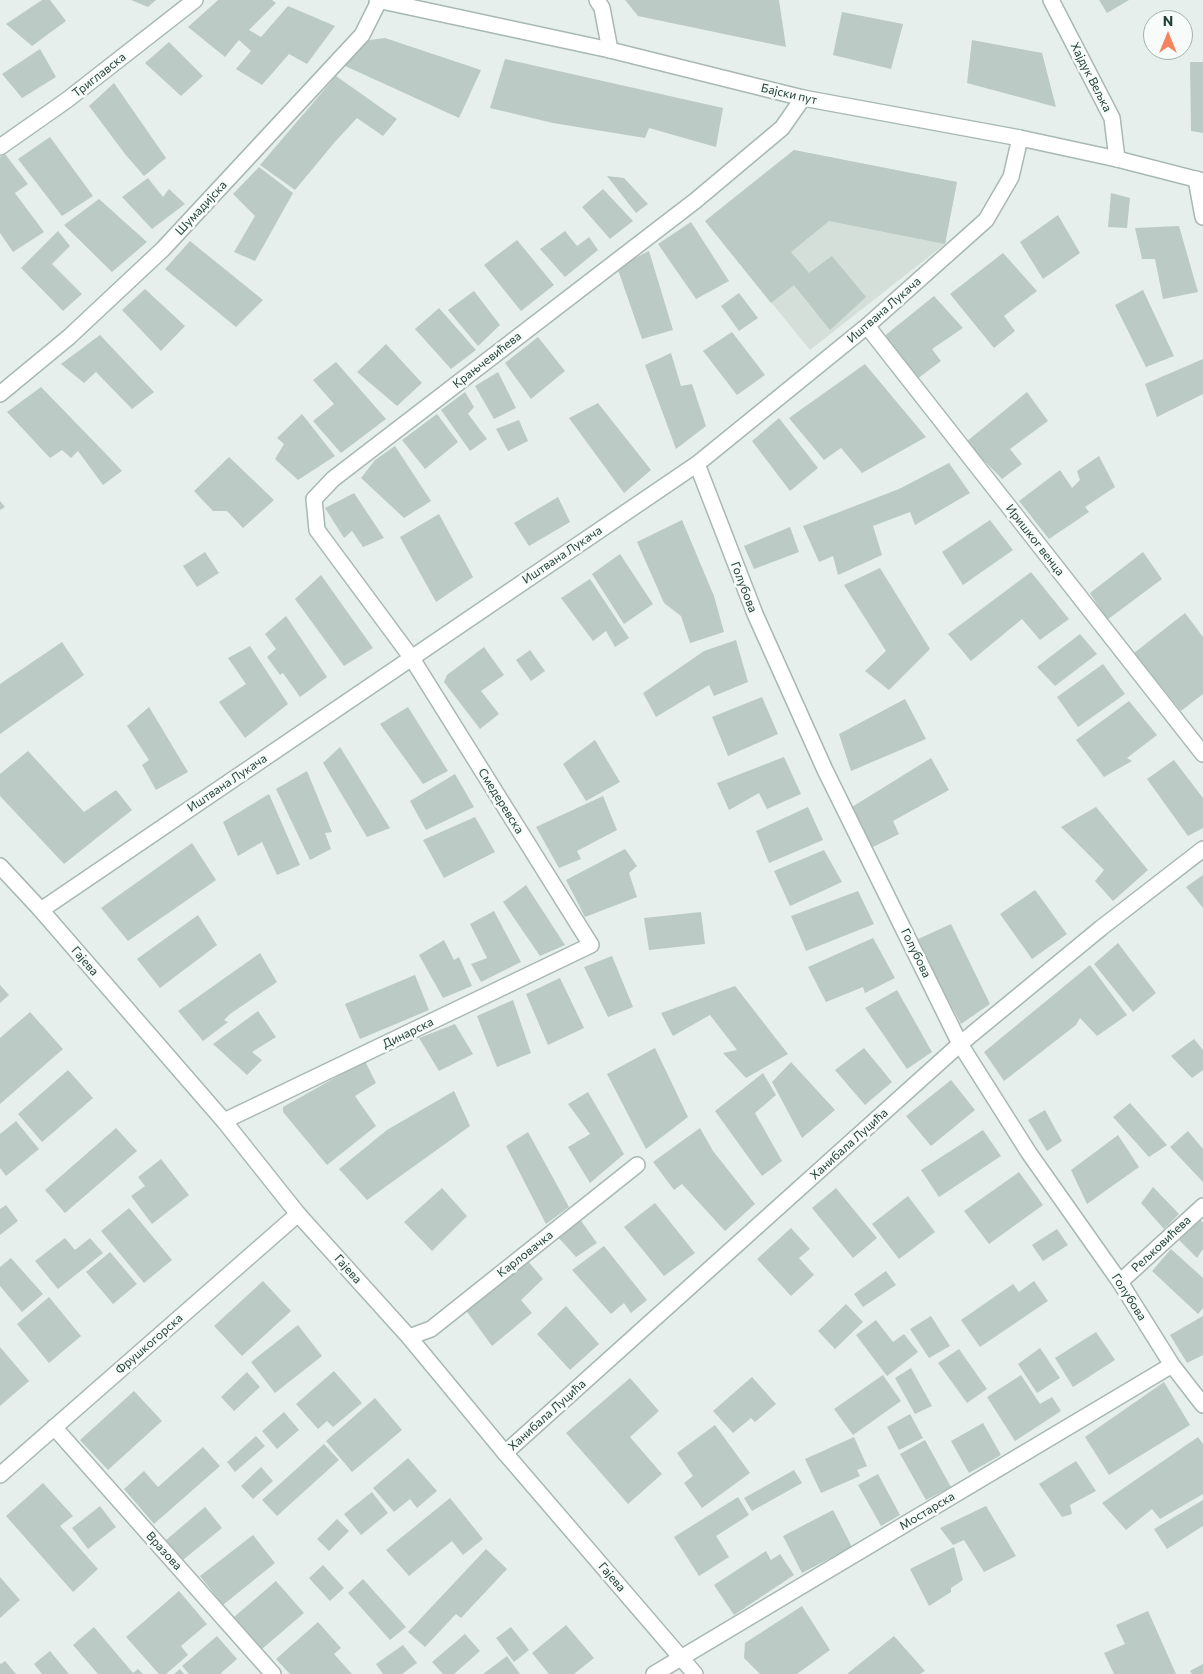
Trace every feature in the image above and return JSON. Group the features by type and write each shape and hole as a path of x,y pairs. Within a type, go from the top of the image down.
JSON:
{"street":[{"name":"Триглавска","path":"0,147 67,100 195,0"},
{"path":"597,0 602,8 610,50"},
{"name":"Хајдук Вељка","path":"1051,0 1112,118 1117,159"},
{"name":"Бајски пут","path":"378,1 610,50 803,98 1020,138 1117,159 1200,180"},
{"name":"Шумадијска","path":"0,394 69,337 163,249 362,35 378,1"},
{"name":"Крањчевићева","path":"411,657 317,530 314,499 333,479 695,201 782,128 803,98"},
{"name":"Иштвана Лукача","path":"41,910 697,464 867,326 986,220 1011,176 1020,138"},
{"path":"1200,180 1203,217"},
{"name":"Иришког венца","path":"867,326 1203,754"},
{"name":"Голубова","path":"697,464 754,614 825,770 960,1044 1030,1153 1120,1282 1172,1365 1203,1405"},
{"name":"Смедеревска","path":"411,657 591,944"},
{"name":"Ханибала Луцића","path":"505,1453 960,1044 1101,928 1203,849"},
{"name":"Гајева","path":"0,866 41,910 224,1121 298,1214 409,1337 505,1453 695,1674"},
{"name":"Динарска","path":"224,1121 591,944"},
{"name":"Карловачка","path":"409,1337 431,1329 638,1165"},
{"name":"Рељковићева","path":"1120,1282 1203,1206"},
{"name":"Фрушкогорска","path":"0,1475 298,1214"},
{"name":"Мостарска","path":"654,1674 1172,1365"},
{"name":"Вразова","path":"54,1427 273,1674"}],"shaded area":[{"path":"794,150 957,182 945,244 810,350 705,221"}],"building":[{"path":"42,0 50,0 66,21 32,46 6,24"},
{"path":"131,0 156,0 148,7"},
{"path":"218,0 272,0 276,3 249,30 261,37 288,6 335,26 307,64 289,54 262,85 236,69 251,51 239,40 225,57 188,27"},
{"path":"625,0 779,0 786,47 638,16"},
{"path":"1099,0 1129,0 1107,13"},
{"path":"842,12 903,24 891,69 833,55"},
{"path":"385,38 481,70 459,118 343,65 358,46 370,40"},
{"path":"972,40 1042,53 1056,107 967,83"},
{"path":"169,42 203,76 181,96 145,63"},
{"path":"40,49 56,77 22,98 2,74"},
{"path":"505,59 723,108 716,147 649,128 645,138 553,123 490,108"},
{"path":"1190,62 1203,62 1203,133 1191,131"},
{"path":"336,76 397,119 383,136 357,118 295,190 260,165"},
{"path":"114,83 166,158 144,176 89,106"},
{"path":"50,137 93,196 62,216 18,159"},
{"path":"794,150 957,182 945,244 829,221 791,252 809,273 832,256 866,297 830,330 794,285 771,303 705,221"},
{"path":"5,154 28,184 15,193 44,232 13,252 0,233 0,157"},
{"path":"259,167 293,193 255,261 234,252 255,216 233,194"},
{"path":"607,176 624,178 648,204 636,213"},
{"path":"148,178 163,197 169,189 185,204 152,229 122,197"},
{"path":"603,189 633,221 610,239 582,207"},
{"path":"1111,193 1130,198 1127,228 1108,227"},
{"path":"99,199 147,242 112,272 64,225"},
{"path":"1058,215 1080,253 1043,279 1020,242"},
{"path":"691,222 729,281 696,299 658,244"},
{"path":"1179,226 1198,292 1163,299 1155,259 1142,259 1135,228"},
{"path":"58,231 70,246 52,264 82,294 63,311 21,268"},
{"path":"565,231 577,246 589,237 598,250 565,277 540,249"},
{"path":"517,240 554,285 521,311 484,265"},
{"path":"190,241 263,300 236,327 165,269"},
{"path":"649,251 673,330 642,339 617,267"},
{"path":"1003,253 1037,291 1004,316 1015,331 994,348 950,294"},
{"path":"145,289 185,326 161,351 122,310"},
{"path":"1143,290 1174,356 1146,367 1115,305"},
{"path":"474,291 500,325 478,346 448,310"},
{"path":"739,293 758,318 739,331 721,306"},
{"path":"934,296 963,328 932,349 941,361 917,379 882,338"},
{"path":"439,308 476,350 451,369 415,329"},
{"path":"732,332 765,375 737,395 703,351"},
{"path":"100,335 154,392 132,409 96,372 84,383 61,364"},
{"path":"538,337 565,371 531,399 505,363"},
{"path":"386,344 422,383 397,406 357,372"},
{"path":"671,353 681,386 692,384 706,426 676,449 645,365"},
{"path":"1203,359 1203,394 1157,417 1145,384"},
{"path":"336,362 386,419 341,453 313,421 334,404 313,380"},
{"path":"865,364 926,437 862,473 841,448 824,460 789,418"},
{"path":"498,372 516,408 494,419 475,386"},
{"path":"41,387 122,471 103,485 78,451 71,458 62,450 50,458 7,412"},
{"path":"465,392 474,407 468,414 487,439 470,451 441,410"},
{"path":"1027,392 1048,421 1010,449 1022,464 1002,479 966,442"},
{"path":"598,403 651,470 624,493 569,418"},
{"path":"302,414 335,456 298,480 275,459 284,444 277,438"},
{"path":"437,414 458,442 425,469 402,440"},
{"path":"779,418 818,468 790,491 752,441"},
{"path":"519,420 528,441 508,451 496,429"},
{"path":"395,446 431,501 404,518 361,478 375,460"},
{"path":"1099,456 1115,487 1085,507 1089,512 1049,539 1019,501 1060,470 1072,488 1080,480 1077,471"},
{"path":"229,457 274,500 243,528 227,511 213,511 194,491"},
{"path":"949,463 970,493 915,525 910,512 873,526 882,555 838,575 833,556 819,562 803,526 899,489"},
{"path":"354,493 384,538 363,547 352,531 344,538 325,508"},
{"path":"558,497 570,522 529,546 514,523"},
{"path":"0,501 5,507 0,510"},
{"path":"439,514 473,577 436,602 400,537"},
{"path":"682,520 714,596 724,632 690,643 681,616 664,603 637,542"},
{"path":"990,520 1013,550 963,585 942,552"},
{"path":"790,527 799,552 754,569 744,546"},
{"path":"205,552 219,573 197,587 183,566"},
{"path":"1143,552 1162,579 1107,620 1090,593"},
{"path":"620,554 653,604 624,624 592,574"},
{"path":"880,568 930,649 889,690 865,671 886,651 844,585"},
{"path":"1031,572 1069,619 1040,640 1022,619 971,661 948,634"},
{"path":"321,575 373,648 344,666 295,599"},
{"path":"590,579 629,638 615,647 606,631 593,641 561,598"},
{"path":"1185,613 1203,637 1203,694 1181,711 1134,653"},
{"path":"286,616 327,677 300,697 283,673 280,675 267,657 276,649 265,634"},
{"path":"1080,634 1097,654 1055,686 1037,667"},
{"path":"736,640 748,682 714,696 709,685 656,717 643,693 704,651"},
{"path":"62,642 84,675 0,734 0,684"},
{"path":"250,646 288,704 245,738 219,702 246,684 228,658"},
{"path":"484,647 504,675 481,691 499,714 480,729 444,682 447,675"},
{"path":"530,650 545,671 531,681 516,660"},
{"path":"1103,664 1125,694 1078,727 1057,697"},
{"path":"762,697 778,734 728,756 712,717"},
{"path":"905,699 926,739 851,771 839,734"},
{"path":"1129,701 1157,735 1127,758 1132,761 1104,777 1076,740"},
{"path":"149,707 188,772 156,790 142,765 149,760 127,726"},
{"path":"408,707 448,771 423,784 380,724"},
{"path":"595,740 620,782 586,801 563,764"},
{"path":"340,747 390,828 367,837 323,763"},
{"path":"28,751 84,812 116,790 132,810 64,864 0,796 0,774"},
{"path":"784,757 801,794 767,809 759,793 729,810 717,783"},
{"path":"931,758 949,790 893,821 899,834 871,848 852,807"},
{"path":"1174,760 1203,798 1203,828 1188,836 1147,779"},
{"path":"307,771 332,832 325,833 331,849 310,860 276,789"},
{"path":"455,774 474,807 426,830 410,801"},
{"path":"269,794 300,865 277,875 262,842 238,856 223,822"},
{"path":"603,796 617,830 577,851 581,859 559,868 536,827"},
{"path":"808,807 823,840 769,863 756,831"},
{"path":"1096,807 1148,870 1113,901 1095,881 1104,870 1061,827"},
{"path":"475,817 495,852 444,878 423,840"},
{"path":"192,843 216,880 128,941 101,908"},
{"path":"625,849 637,866 629,873 637,897 585,917 566,880"},
{"path":"824,850 842,882 790,906 774,871"},
{"path":"1203,875 1203,908 1186,887"},
{"path":"526,885 565,945 540,956 503,902"},
{"path":"1035,890 1067,934 1032,959 1000,914"},
{"path":"858,891 874,924 806,951 791,916"},
{"path":"494,911 521,962 481,982 471,964 487,958 470,924"},
{"path":"701,912 705,944 649,950 644,918"},
{"path":"198,915 217,945 160,988 137,959"},
{"path":"951,924 990,1004 961,1024 916,940"},
{"path":"873,938 895,978 865,993 863,987 826,1002 808,967"},
{"path":"444,940 454,960 459,957 472,986 443,998 419,955"},
{"path":"1118,943 1156,993 1133,1012 1094,964"},
{"path":"260,953 277,982 230,1014 224,1020 228,1022 203,1041 178,1011"},
{"path":"612,956 633,1007 608,1017 584,967"},
{"path":"1090,965 1127,1015 1097,1036 1080,1018 1076,1025 1004,1081 984,1052"},
{"path":"415,975 429,1010 360,1039 345,1004"},
{"path":"560,978 584,1028 548,1045 526,994"},
{"path":"0,985 9,995 0,1003"},
{"path":"735,986 788,1054 746,1078 723,1053 737,1050 710,1015 673,1036 661,1013"},
{"path":"897,990 932,1052 907,1069 865,1008"},
{"path":"513,1000 531,1053 497,1067 477,1016"},
{"path":"258,1011 276,1037 252,1052 262,1060 247,1075 213,1044"},
{"path":"30,1012 63,1049 0,1104 0,1038"},
{"path":"455,1024 473,1054 439,1071 419,1038"},
{"path":"1194,1039 1203,1050 1203,1070 1192,1078 1171,1056"},
{"path":"655,1048 688,1117 646,1149 607,1074"},
{"path":"864,1048 892,1082 865,1105 835,1070"},
{"path":"365,1061 376,1083 355,1096 376,1126 327,1165 283,1112 283,1107"},
{"path":"791,1062 835,1110 802,1138 772,1082"},
{"path":"68,1070 93,1098 42,1142 18,1114"},
{"path":"763,1073 776,1095 755,1113 782,1161 762,1176 715,1111"},
{"path":"951,1080 975,1110 931,1146 906,1116"},
{"path":"454,1091 470,1126 367,1200 339,1169 387,1130"},
{"path":"588,1092 624,1154 590,1183 568,1147 590,1134 568,1104"},
{"path":"1130,1103 1167,1145 1149,1157 1113,1117"},
{"path":"1045,1110 1062,1141 1047,1151 1028,1120"},
{"path":"16,1121 39,1149 6,1176 0,1168 0,1134"},
{"path":"116,1128 137,1151 65,1213 45,1190"},
{"path":"700,1128 713,1151 755,1204 725,1231 682,1184 674,1190 653,1162"},
{"path":"983,1130 1001,1156 939,1197 921,1170"},
{"path":"1188,1131 1203,1149 1203,1182 1170,1147"},
{"path":"528,1132 569,1207 546,1224 506,1146"},
{"path":"1118,1135 1139,1167 1087,1204 1071,1170"},
{"path":"161,1159 189,1195 152,1224 131,1196 145,1186 138,1177"},
{"path":"1019,1172 1043,1205 989,1244 964,1211"},
{"path":"1153,1187 1179,1214 1164,1229 1141,1203"},
{"path":"442,1188 467,1216 432,1251 404,1222"},
{"path":"836,1188 877,1238 853,1258 812,1208"},
{"path":"908,1196 935,1232 899,1259 872,1224"},
{"path":"655,1203 695,1253 664,1276 624,1227"},
{"path":"6,1205 18,1221 0,1235 0,1209"},
{"path":"129,1208 172,1260 144,1283 101,1231"},
{"path":"579,1218 597,1243 576,1257 557,1236"},
{"path":"1199,1218 1203,1223 1203,1249 1197,1258 1179,1240"},
{"path":"791,1228 810,1249 799,1258 814,1275 791,1296 757,1259"},
{"path":"1057,1229 1068,1245 1043,1261 1032,1245"},
{"path":"65,1238 75,1250 90,1238 103,1253 58,1289 35,1261"},
{"path":"604,1246 647,1300 631,1313 624,1303 611,1314 572,1270"},
{"path":"1171,1249 1203,1278 1203,1308 1198,1314 1152,1271"},
{"path":"110,1252 137,1284 113,1304 86,1272"},
{"path":"11,1258 43,1294 22,1312 0,1286 0,1267"},
{"path":"527,1260 543,1279 521,1300 532,1313 492,1346 465,1309"},
{"path":"886,1271 896,1285 863,1307 854,1294"},
{"path":"263,1281 291,1311 242,1356 214,1326"},
{"path":"1034,1281 1048,1301 980,1347 961,1320 1013,1284 1019,1292"},
{"path":"49,1297 81,1336 49,1363 17,1324"},
{"path":"846,1304 863,1322 835,1349 818,1331"},
{"path":"566,1306 599,1344 570,1370 537,1334"},
{"path":"931,1316 950,1346 929,1358 910,1329"},
{"path":"1203,1316 1203,1355 1187,1363 1170,1335"},
{"path":"876,1320 893,1342 904,1334 918,1352 887,1376 856,1335"},
{"path":"298,1325 322,1356 275,1393 251,1362"},
{"path":"1096,1332 1115,1360 1073,1387 1055,1358"},
{"path":"0,1347 29,1381 0,1406"},
{"path":"1040,1348 1060,1378 1037,1393 1018,1364"},
{"path":"959,1349 987,1389 967,1403 938,1363"},
{"path":"911,1368 932,1406 915,1414 895,1378"},
{"path":"334,1371 362,1403 333,1427 327,1421 318,1429 296,1404"},
{"path":"247,1372 260,1387 234,1411 221,1397"},
{"path":"883,1375 901,1401 853,1435 834,1409"},
{"path":"1021,1375 1040,1404 1052,1397 1061,1411 1015,1441 987,1397"},
{"path":"752,1377 776,1404 755,1422 751,1418 733,1433 713,1411"},
{"path":"630,1378 659,1411 630,1437 662,1474 628,1504 566,1433"},
{"path":"1164,1382 1190,1425 1109,1475 1085,1437"},
{"path":"134,1391 162,1421 108,1470 80,1440"},
{"path":"375,1398 402,1430 352,1472 326,1441"},
{"path":"284,1412 299,1430 277,1449 262,1431"},
{"path":"910,1414 923,1438 899,1450 887,1427"},
{"path":"983,1423 1001,1455 969,1473 951,1441"},
{"path":"715,1425 750,1473 702,1508 684,1483 693,1476 677,1453"},
{"path":"256,1436 265,1446 235,1472 227,1462"},
{"path":"854,1437 867,1466 857,1470 860,1476 821,1493 805,1459"},
{"path":"1198,1437 1203,1444 1203,1494 1160,1519 1152,1509 1126,1530 1102,1503"},
{"path":"925,1440 951,1487 926,1500 900,1454"},
{"path":"324,1444 339,1460 277,1516 262,1500"},
{"path":"203,1447 220,1466 154,1524 124,1489 144,1471 158,1487"},
{"path":"408,1458 437,1491 417,1508 410,1499 394,1512 373,1488"},
{"path":"1076,1461 1096,1491 1070,1505 1072,1514 1062,1517 1039,1484"},
{"path":"261,1467 273,1481 253,1499 241,1486"},
{"path":"794,1470 802,1483 752,1511 744,1498"},
{"path":"878,1474 900,1515 881,1526 858,1485"},
{"path":"43,1483 73,1516 60,1526 98,1569 73,1592 6,1516"},
{"path":"372,1492 388,1513 361,1535 344,1514"},
{"path":"738,1497 749,1515 716,1536 729,1557 699,1576 674,1537"},
{"path":"450,1498 483,1539 463,1555 452,1541 409,1576 386,1550"},
{"path":"1203,1500 1203,1526 1167,1549 1154,1529"},
{"path":"100,1506 116,1527 88,1549 72,1528"},
{"path":"986,1506 1016,1556 984,1572 964,1540 953,1545 940,1528"},
{"path":"205,1507 222,1528 183,1560 166,1540"},
{"path":"833,1510 852,1547 802,1573 783,1536"},
{"path":"337,1519 349,1531 329,1551 317,1539"},
{"path":"253,1535 275,1563 223,1605 200,1576"},
{"path":"954,1547 963,1580 951,1588 951,1592 929,1606 910,1569"},
{"path":"486,1549 507,1569 461,1618 456,1614 425,1647 408,1632"},
{"path":"766,1551 771,1560 780,1554 794,1575 734,1615 714,1585"},
{"path":"323,1565 344,1588 330,1601 309,1578"},
{"path":"0,1577 20,1600 0,1618"},
{"path":"363,1579 406,1627 390,1640 348,1593"},
{"path":"276,1581 304,1613 262,1649 234,1617"},
{"path":"179,1591 207,1624 181,1646 188,1655 166,1674 159,1674 126,1637"},
{"path":"802,1606 830,1650 797,1674 760,1674 744,1658 745,1643"},
{"path":"1148,1611 1176,1674 1114,1674 1104,1653 1125,1644 1116,1625"},
{"path":"318,1622 341,1648 334,1654 352,1674 290,1674 276,1659"},
{"path":"566,1625 594,1658 574,1674 549,1674 532,1653"},
{"path":"94,1627 133,1673 138,1669 143,1674 98,1674 73,1645"},
{"path":"511,1627 529,1650 514,1662 496,1638"},
{"path":"465,1634 480,1651 454,1674 443,1674 432,1662"},
{"path":"217,1636 237,1659 220,1674 189,1674 182,1666"},
{"path":"894,1636 925,1671 920,1674 847,1674"},
{"path":"403,1645 417,1663 402,1674 383,1674 376,1664"},
{"path":"50,1651 69,1674 42,1674 34,1664"},
{"path":"507,1656 520,1674 483,1674"},
{"path":"5,1661 16,1674 0,1674 0,1663"},
{"path":"1203,1664 1203,1674 1192,1674 1190,1671"},
{"path":"180,1669 184,1674 174,1674"}]}
